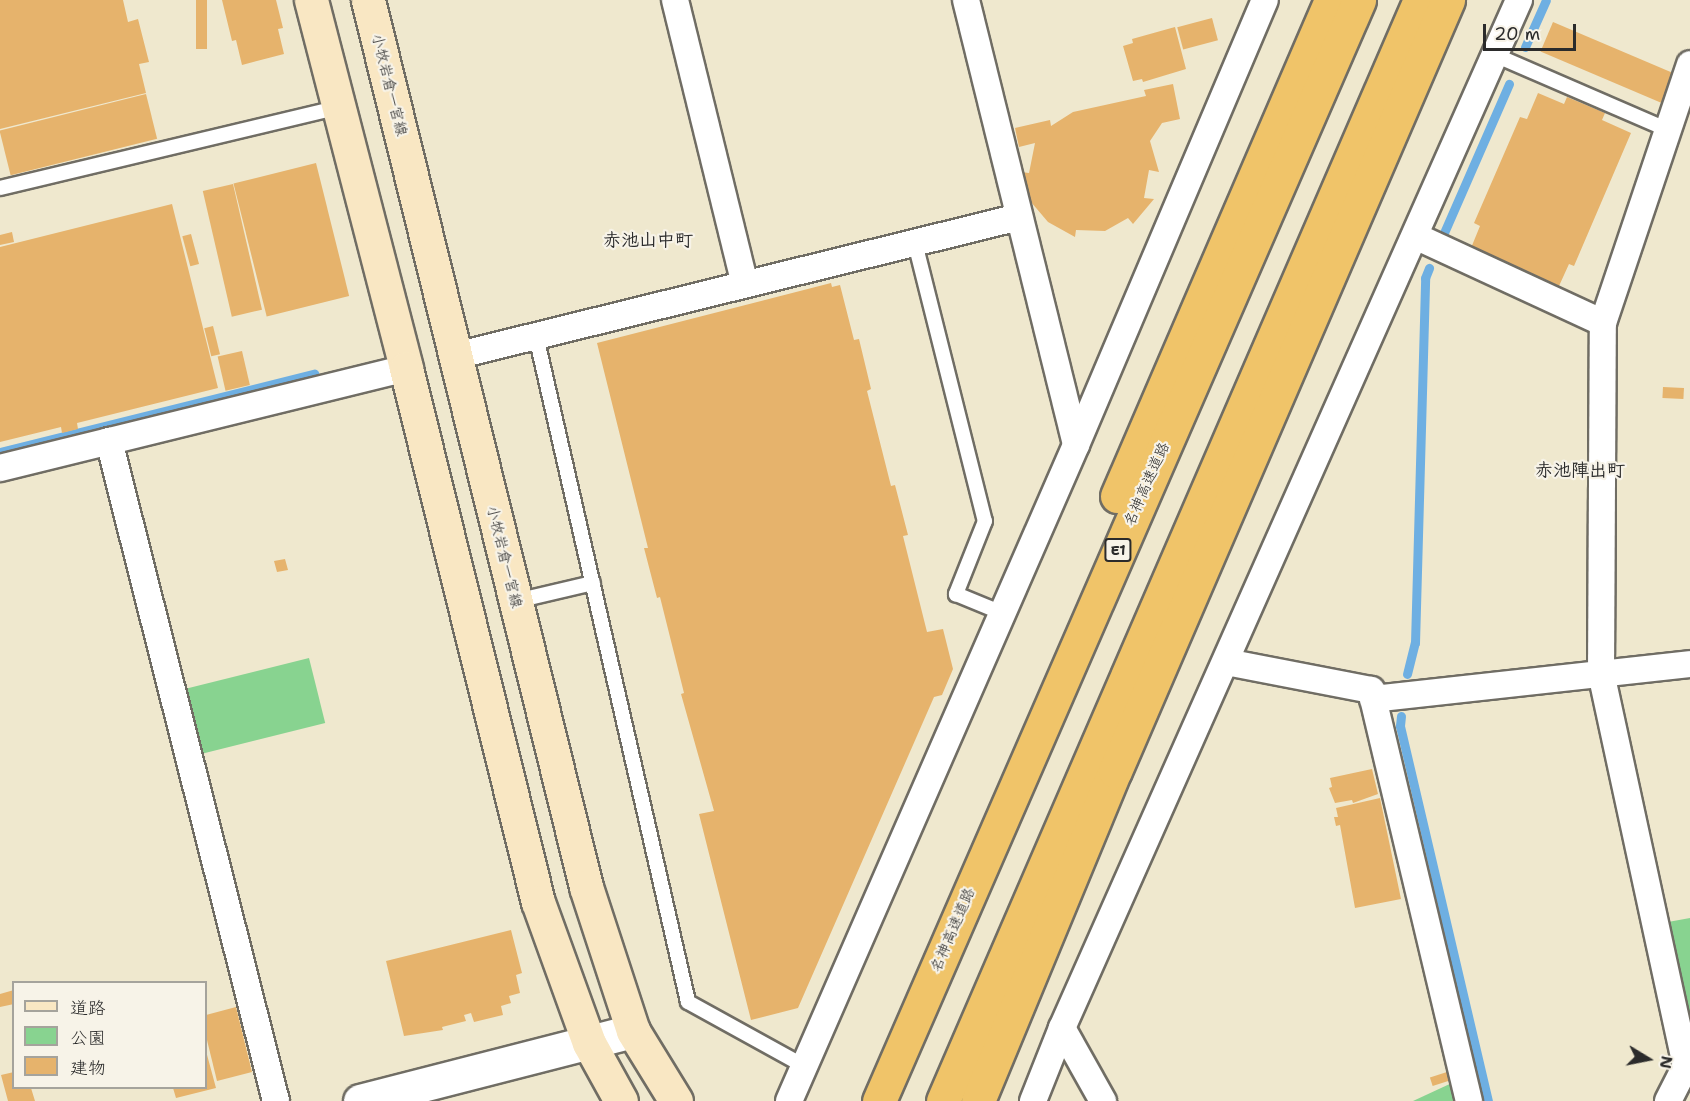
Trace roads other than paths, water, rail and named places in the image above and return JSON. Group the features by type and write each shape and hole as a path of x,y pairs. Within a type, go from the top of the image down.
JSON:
{"highway":[{"path":"857,1101 1331,0"},
{"name":"名神高速道路","path":"879,1101 1359,0"},
{"path":"943,1101 1420,0"},
{"path":"978,1101 1115,771 1448,0"}],"main road":[{"path":"311,0 406,368 538,902 589,1043 621,1101"},
{"name":"小牧岩倉一宮線","path":"368,0 586,886 633,1032 676,1101"}],"street":[{"path":"675,0 745,284"},
{"path":"966,0 1076,445"},
{"path":"789,1101 1076,445 1265,0"},
{"path":"1033,1101 1062,1028 1519,0"},
{"path":"1668,1101 1686,1066 1601,674 1603,323 1690,64"},
{"path":"455,356 1020,217"},
{"path":"1415,236 1603,323"},
{"path":"0,468 406,368"},
{"path":"109,441 276,1101"},
{"path":"1226,662 1371,690 1469,1101"},
{"path":"1373,699 1690,664"},
{"path":"1062,1028 1102,1101"},
{"path":"360,1101 633,1032"}],"lane":[{"path":"1495,55 1668,130"},
{"path":"0,188 339,107"},
{"path":"915,243 985,520 956,594 1002,613"},
{"path":"536,336 688,1002 804,1066"},
{"path":"515,601 592,583"}],"waterway":[{"path":"1525,47 1546,0"},
{"path":"1443,235 1509,84"},
{"path":"1407,674 1415,643 1425,278 1429,268"},
{"path":"0,452 314,374"},
{"path":"1401,716 1400,726 1488,1101"}],"district":[{"name":"赤池山中町","path":"648,240"},
{"name":"赤池陣出町","path":"1580,470"}]}
